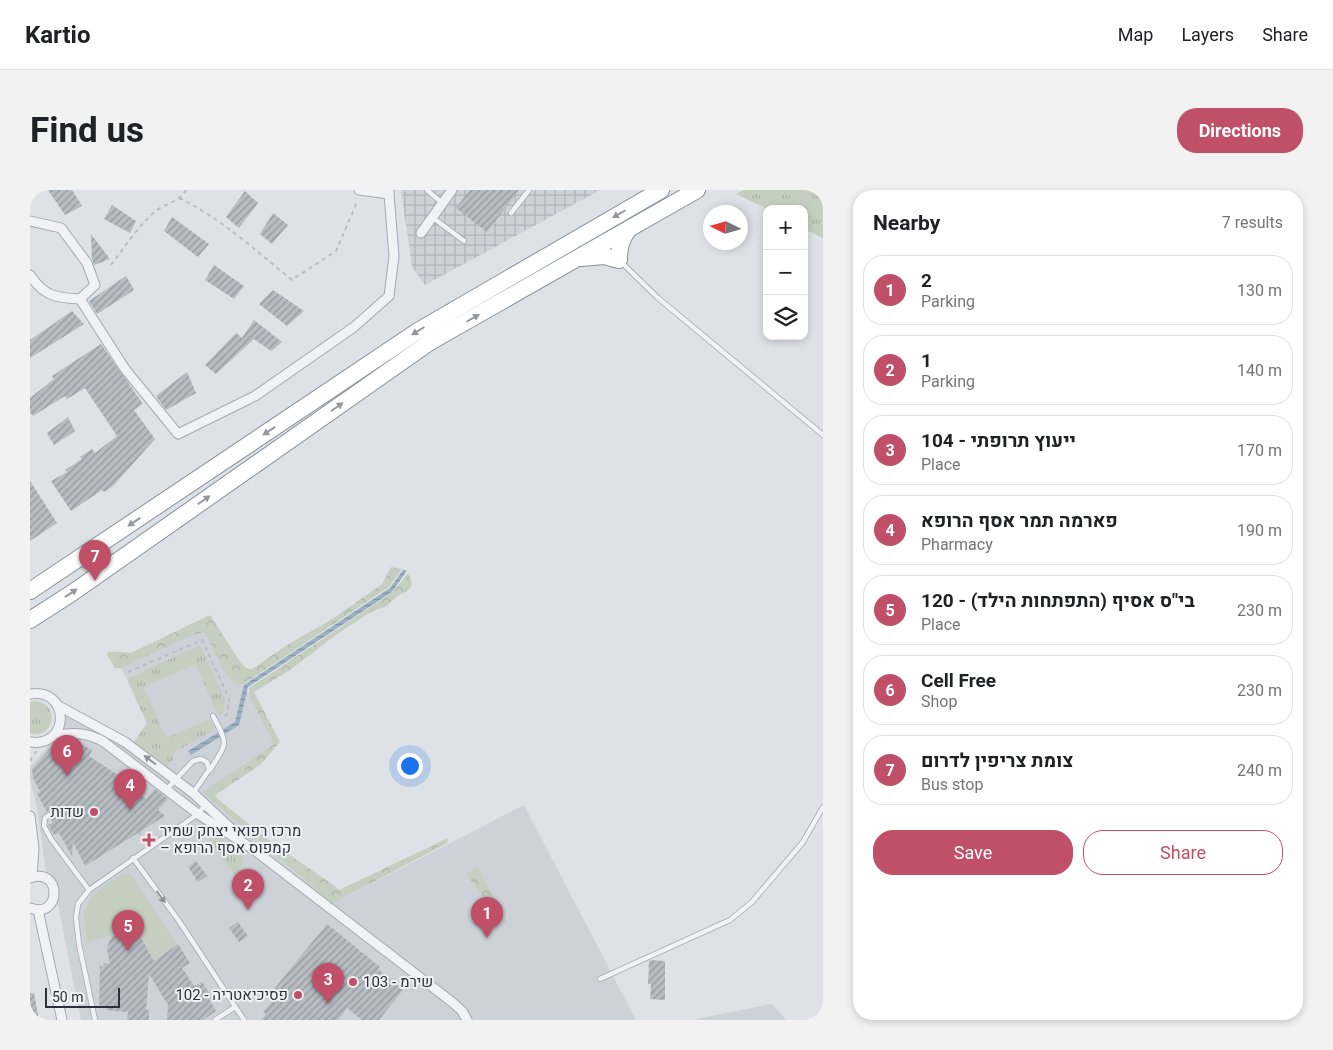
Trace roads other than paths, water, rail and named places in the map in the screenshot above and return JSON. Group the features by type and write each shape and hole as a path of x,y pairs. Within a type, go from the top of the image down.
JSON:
{"highway":[{"path":"30,591 418,331 661,190"},
{"path":"31,620 430,342 697,190"},
{"path":"570,262 584,257 604,256 620,260 619,248 623,237 629,229"}],"street":[{"path":"80,299 125,370 178,434 254,396 354,328 389,296 394,256 389,192 360,190"},
{"path":"421,233 452,190"},
{"path":"30,221 60,228 87,263 95,285 80,299 51,296 37,286 30,275"},
{"path":"32,692 48,696 57,705 125,742 193,793 253,849"},
{"path":"53,738 61,722 57,705"},
{"path":"30,742 42,742 76,733 93,736 104,742 198,814 253,849 426,981 462,1011 467,1020"},
{"path":"30,816 34,848 31,878 41,876 46,878 54,887 54,899 51,904 46,908 34,909 62,1020"}],"lane":[{"path":"427,190 442,203"},
{"path":"511,213 529,190"},
{"path":"432,217 464,241"},
{"path":"620,260 658,298 823,435"},
{"path":"193,793 209,772 224,746 224,736 213,716"},
{"path":"167,789 197,759 207,762 209,772"},
{"path":"95,1020 79,944 76,918 78,904 89,890 132,858 198,814 206,804"},
{"path":"600,979 730,920 752,902 803,842 823,807"},
{"path":"49,815 45,818 44,826 51,839 89,890"},
{"path":"132,858 179,920 244,1020"},
{"path":"215,1020 235,1007"}],"water":[{"path":"403,570 406,570 406,572 392,592 248,687 239,725 191,755 188,751 235,722 244,685 390,588"}],"place":[{"name":"צומת צריפין לדרום","path":"95,581"},
{"name":"Cell Free","path":"67,776"},
{"name":"פארמה תמר אסף הרופא","path":"130,810"},
{"name":"שדות","path":"94,812"},
{"name":"מרכז רפואי יצחק שמיר – קמפוס אסף הרופא","path":"149,840"},
{"name":"1","path":"248,910"},
{"name":"2","path":"487,938"},
{"name":"בי\"ס אסיף (התפתחות הילד) - 120","path":"128,951"},
{"name":"103 - שירמ","path":"353,982"},
{"name":"102 - פסיכיאטריה","path":"298,995"},
{"name":"104 - ייעוץ תרופתי","path":"328,1004"}]}
